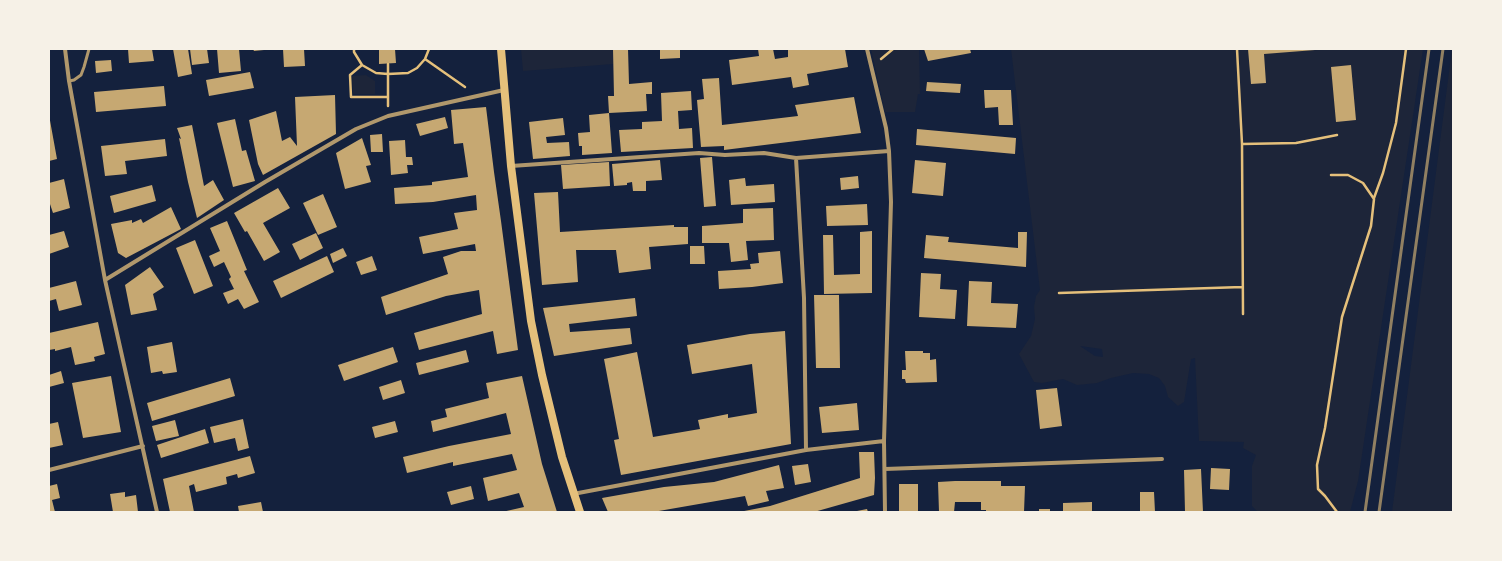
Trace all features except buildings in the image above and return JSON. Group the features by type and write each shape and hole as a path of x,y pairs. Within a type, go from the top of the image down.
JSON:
{"main road":[{"path":"501,49 511,166 531,321 562,458 580,512"}],"street":[{"path":"65,49 69,81 104,280 157,512"},
{"path":"867,49 886,128 889,151 891,202 884,441 885,512"},
{"path":"104,280 265,182 356,130 388,116 505,90"},
{"path":"511,166 699,152 725,155 764,153 796,158 889,151"},
{"path":"796,158 804,298 806,450"},
{"path":"573,494 806,450 884,441"},
{"path":"49,470 143,446"},
{"path":"885,469 1162,459"}],"lane":[{"path":"69,81 74,80 80,75 89,49"}],"path":[{"path":"354,49 354,52 362,65 376,73 388,74 408,73 417,68 425,59 429,49"},
{"path":"1237,49 1242,144 1243,314"},
{"path":"1337,512 1318,489 1317,465 1325,428 1342,317 1371,226 1374,199 1383,173 1396,122 1406,49"},
{"path":"425,59 460,83"},
{"path":"362,65 350,75 351,97 388,95 388,64"},
{"path":"1242,144 1296,143 1337,135"},
{"path":"1331,175 1348,175 1363,183 1374,199"},
{"path":"1059,293 1242,287"}],"shaded area":[{"path":"521,49 613,49 613,64 523,71"},
{"path":"871,49 919,49 920,94 918,94 915,112 885,112"},
{"path":"1011,49 1423,49 1358,481 1350,512 1258,512 1252,506 1252,466 1256,455 1243,448 1244,442 1199,441 1195,358 1191,359 1184,402 1178,406 1168,397 1165,386 1159,378 1149,374 1133,373 1097,383 1077,385 1063,379 1042,383 1034,382 1019,354 1031,336 1035,319 1034,307 1036,296 1040,290","holes":["1080,346 1102,349 1103,357 1095,356"]},
{"path":"1452,49 1453,512 1392,512"},
{"path":"366,75 375,81 375,94 353,94 352,76"}],"railway":[{"path":"1365,512 1429,49"},
{"path":"1379,512 1443,49"}]}
